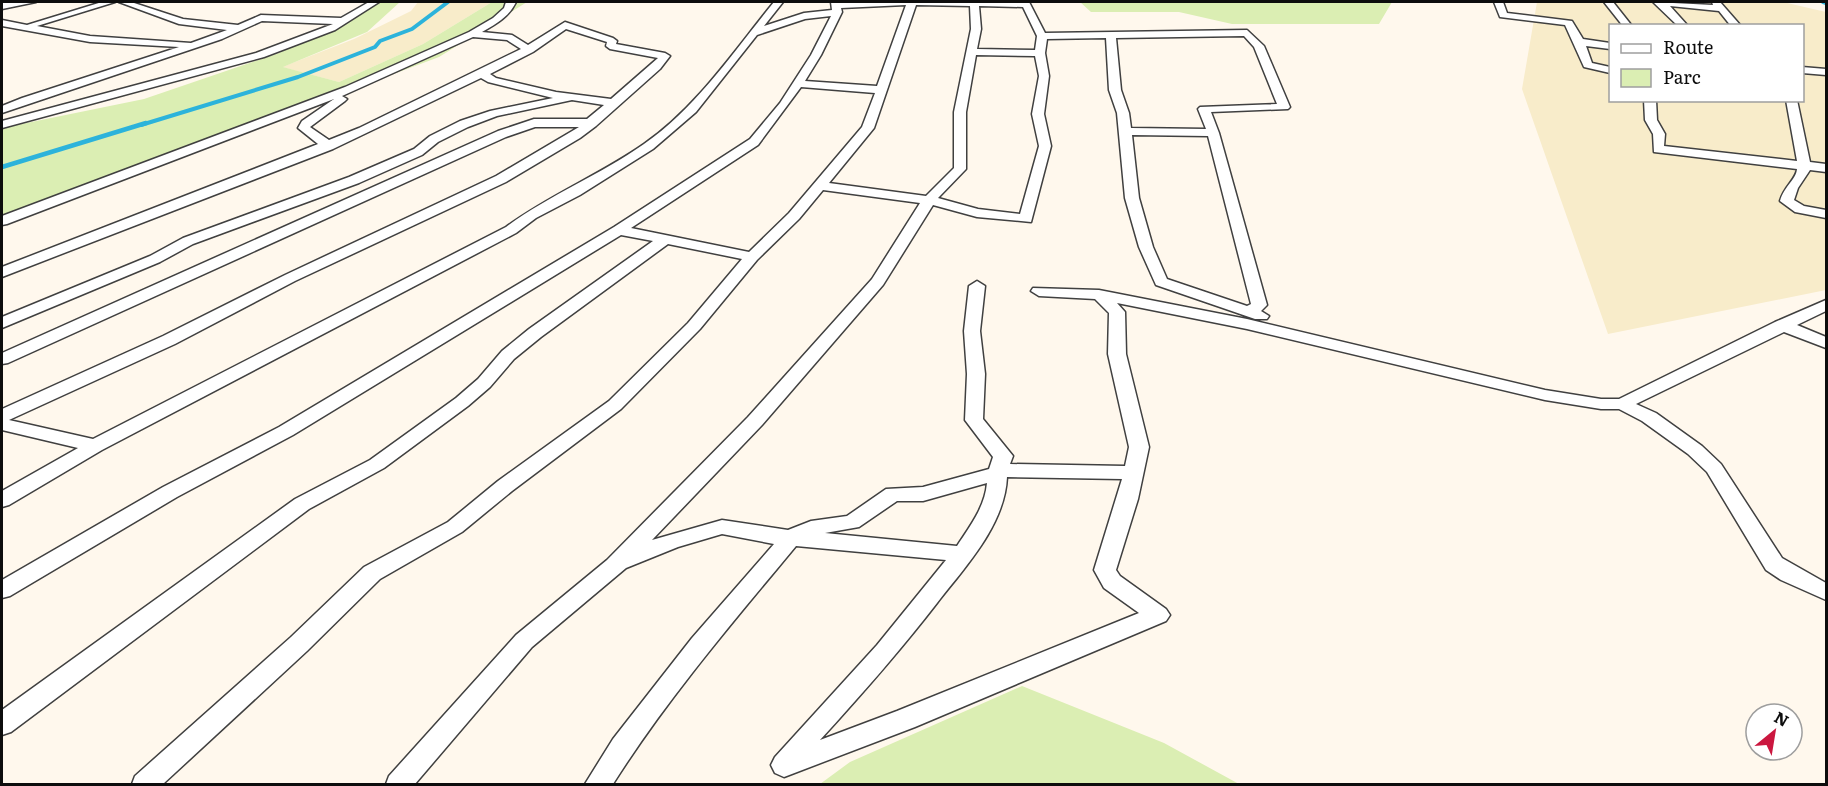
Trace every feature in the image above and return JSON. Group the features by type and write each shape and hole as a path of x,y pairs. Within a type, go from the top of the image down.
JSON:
{"street":[{"path":"2,6 31,2"},
{"path":"2,35 110,2"},
{"path":"124,2 182,22 242,28"},
{"path":"6,123 240,61 303,39 342,21 374,2"},
{"path":"2,221 349,89 472,34 496,20 508,9 511,2"},
{"path":"2,500 95,446 511,230 531,215 575,192 649,146 692,110 778,2"},
{"path":"145,784 299,644 372,573 455,527 505,486 615,405 680,337 694,326 752,257 794,216 868,128 879,90 912,2"},
{"path":"756,32 835,6 974,2 1025,3 1042,36 1040,53 1044,76 1038,114 1045,146 1026,219 977,213 929,200 818,185"},
{"path":"399,784 524,641 615,566 755,421 878,282 929,200 960,169 960,112 976,29 974,2"},
{"path":"1499,2 1503,14 1507,16 1569,23 1588,65 1609,70"},
{"path":"1610,2 1626,24"},
{"path":"1660,2 1718,5 1735,24"},
{"path":"1660,2 1682,24"},
{"path":"2,590 170,492 286,431 619,230 758,139 799,84 835,6"},
{"path":"2,110 26,100 195,45 242,28 261,18 342,21"},
{"path":"295,31 329,26 342,21"},
{"path":"2,23 90,39 195,45"},
{"path":"2,272 329,146 483,74 529,50 569,25 610,40 612,41 611,46 614,47 636,49 651,55 665,56 592,123 576,135 501,179 290,278 169,340 2,416"},
{"path":"1042,36 1216,33 1247,33 1251,36 1265,57 1284,107 1204,109 1213,133 1258,305 1251,311"},
{"path":"472,34 509,38 529,50"},
{"path":"1111,35 1115,90 1123,113 1132,198 1146,247 1161,282 1167,286 1251,311 1290,334"},
{"path":"1579,42 1609,46"},
{"path":"971,52 1040,53"},
{"path":"1804,70 1827,72"},
{"path":"483,74 492,80 572,97 615,103"},
{"path":"799,84 879,90"},
{"path":"329,146 304,128 306,124 348,94 349,89"},
{"path":"2,323 155,259 188,241 386,166 418,152 434,139 464,124 494,113 572,97"},
{"path":"2,98 26,100 41,106 67,108"},
{"path":"1650,102 1651,120 1659,134 1658,149 1738,160 1827,168"},
{"path":"1792,102 1799,121 1799,137 1805,165 1803,174 1789,188 1787,201 1800,209 1827,214"},
{"path":"2,359 502,134 534,123 592,123"},
{"path":"1125,131 1213,133"},
{"path":"619,230 752,257"},
{"path":"2,724 302,504 377,464 462,402 484,383 508,355 535,333 666,239"},
{"path":"977,286 972,331 976,374 974,420 1003,456 997,475 996,492 988,514 963,554 885,652 784,765 906,719 1158,615 1112,582 1105,570 1135,473 1139,447 1117,354 1117,312 1099,295"},
{"path":"1039,291 1099,295 1290,334 1545,395 1600,404 1622,404 1649,417 1695,450 1714,468 1774,564 1789,574 1827,592"},
{"path":"1622,404 1781,325 1827,305"},
{"path":"1781,325 1827,343"},
{"path":"2,424 95,446"},
{"path":"598,784 622,747 700,645 790,538 812,528 852,522 893,494 923,494 997,475 1008,470 1135,473"},
{"path":"615,566 671,541 722,526 790,538 963,554"}],"shaded area":[{"path":"418,2 492,2 423,44 339,82 282,67 354,39 411,11"},
{"path":"1537,2 1783,2 1826,12 1826,290 1608,334 1522,89"}],"green space":[{"path":"375,2 400,2 367,32 283,67 339,82 423,44 492,2 527,2 439,57 84,190 2,217 2,128 144,99 279,53"},
{"path":"1080,2 1392,2 1379,24 1232,24 1179,12 1091,12"},
{"path":"1022,686 1164,743 1239,784 820,784 850,762"}],"waterway":[{"path":"141,125 298,77 375,47 380,41 412,29 448,2"},
{"path":"2,167 146,123"}]}
